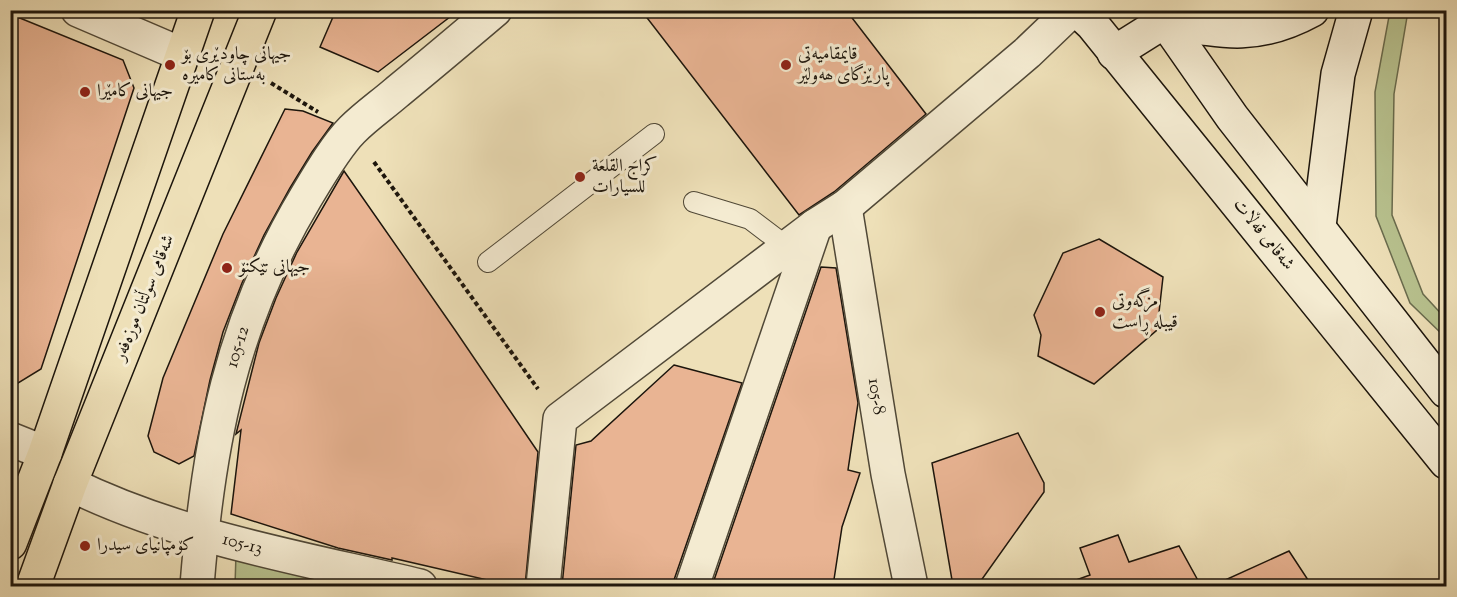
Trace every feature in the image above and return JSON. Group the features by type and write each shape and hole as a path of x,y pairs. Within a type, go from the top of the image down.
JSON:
{"main road":[{"path":"10,543 45,453 198,10"},
{"name":"شەقامی سوڵتان موزەفەر","path":"33,586 70,484 260,10"}],"street":[{"path":"78,10 183,55"},
{"name":"105-12","path":"197,586 214,438 227,383 243,329 264,277 289,226 318,177 351,131 495,10"},
{"path":"543,586 560,419 815,226 845,207 1027,53 1072,10"},
{"name":"شەقامی قەڵات","path":"1077,10 1092,24 1446,462"},
{"path":"1159,16 1218,31 1244,31 1271,28 1312,10"},
{"path":"1318,226 1338,74 1356,10"},
{"path":"1114,53 1159,16"},
{"path":"1159,16 1232,117 1446,391"},
{"name":"105-8","path":"845,207 888,474 911,586"},
{"path":"693,586 815,226"},
{"path":"10,438 45,453"},
{"name":"105-13","path":"70,484 90,494 201,536 410,585"}],"lane":[{"path":"488,262 654,134"},
{"path":"694,202 750,219 787,247"}],"path":[{"path":"239,64 351,131 560,419"}],"green space":[{"path":"1390,11 1408,11 1394,94 1392,215 1423,294 1446,319 1446,338 1410,303 1376,216 1375,92"},
{"path":"236,554 331,580 330,586 235,586"}],"building":[{"path":"336,10 459,10 378,72 320,47"},
{"name":"قایمقامیەتی پارێزگای ھەولێر","path":"641,10 846,10 926,114 834,192 799,215"},
{"path":"10,14 123,60 134,88 41,369 10,388"},
{"path":"285,109 303,111 333,123 290,188 264,235 242,283 223,332 194,456 179,464 154,452 148,436 163,378 223,234"},
{"path":"344,171 538,452 525,586 513,586 338,548 231,514 241,430 236,434 259,343 297,252"},
{"name":"مزگەوتی قیبلە ڕاست","path":"1099,239 1163,277 1157,330 1094,384 1038,356 1041,335 1034,315 1063,253"},
{"path":"821,267 836,268 858,403 848,470 860,473 842,527 833,586 712,586"},
{"path":"674,365 742,383 674,580 674,586 562,586 576,445 591,441"},
{"path":"1018,433 1044,483 1044,492 980,582 953,586 932,463"},
{"path":"1118,535 1129,562 1179,546 1201,586 1077,586 1076,580 1090,575 1080,548"},
{"path":"1289,551 1312,586 1212,586"}],"place":[{"name":"جیهانی چاودێری بۆ به‌ستانی كامیره","path":"170,65"},
{"name":"قایمقامیەتی پارێزگای ھەولێر","path":"786,65"},
{"name":"جیهانی کامێرا","path":"85,92"},
{"name":"كراج القلعة للسيارات","path":"580,177"},
{"name":"جیهانی تێکنۆ","path":"227,268"},
{"name":"مزگەوتی قیبلە ڕاست","path":"1100,312"},
{"name":"کۆمپانیای سیدرا","path":"85,546"}]}
